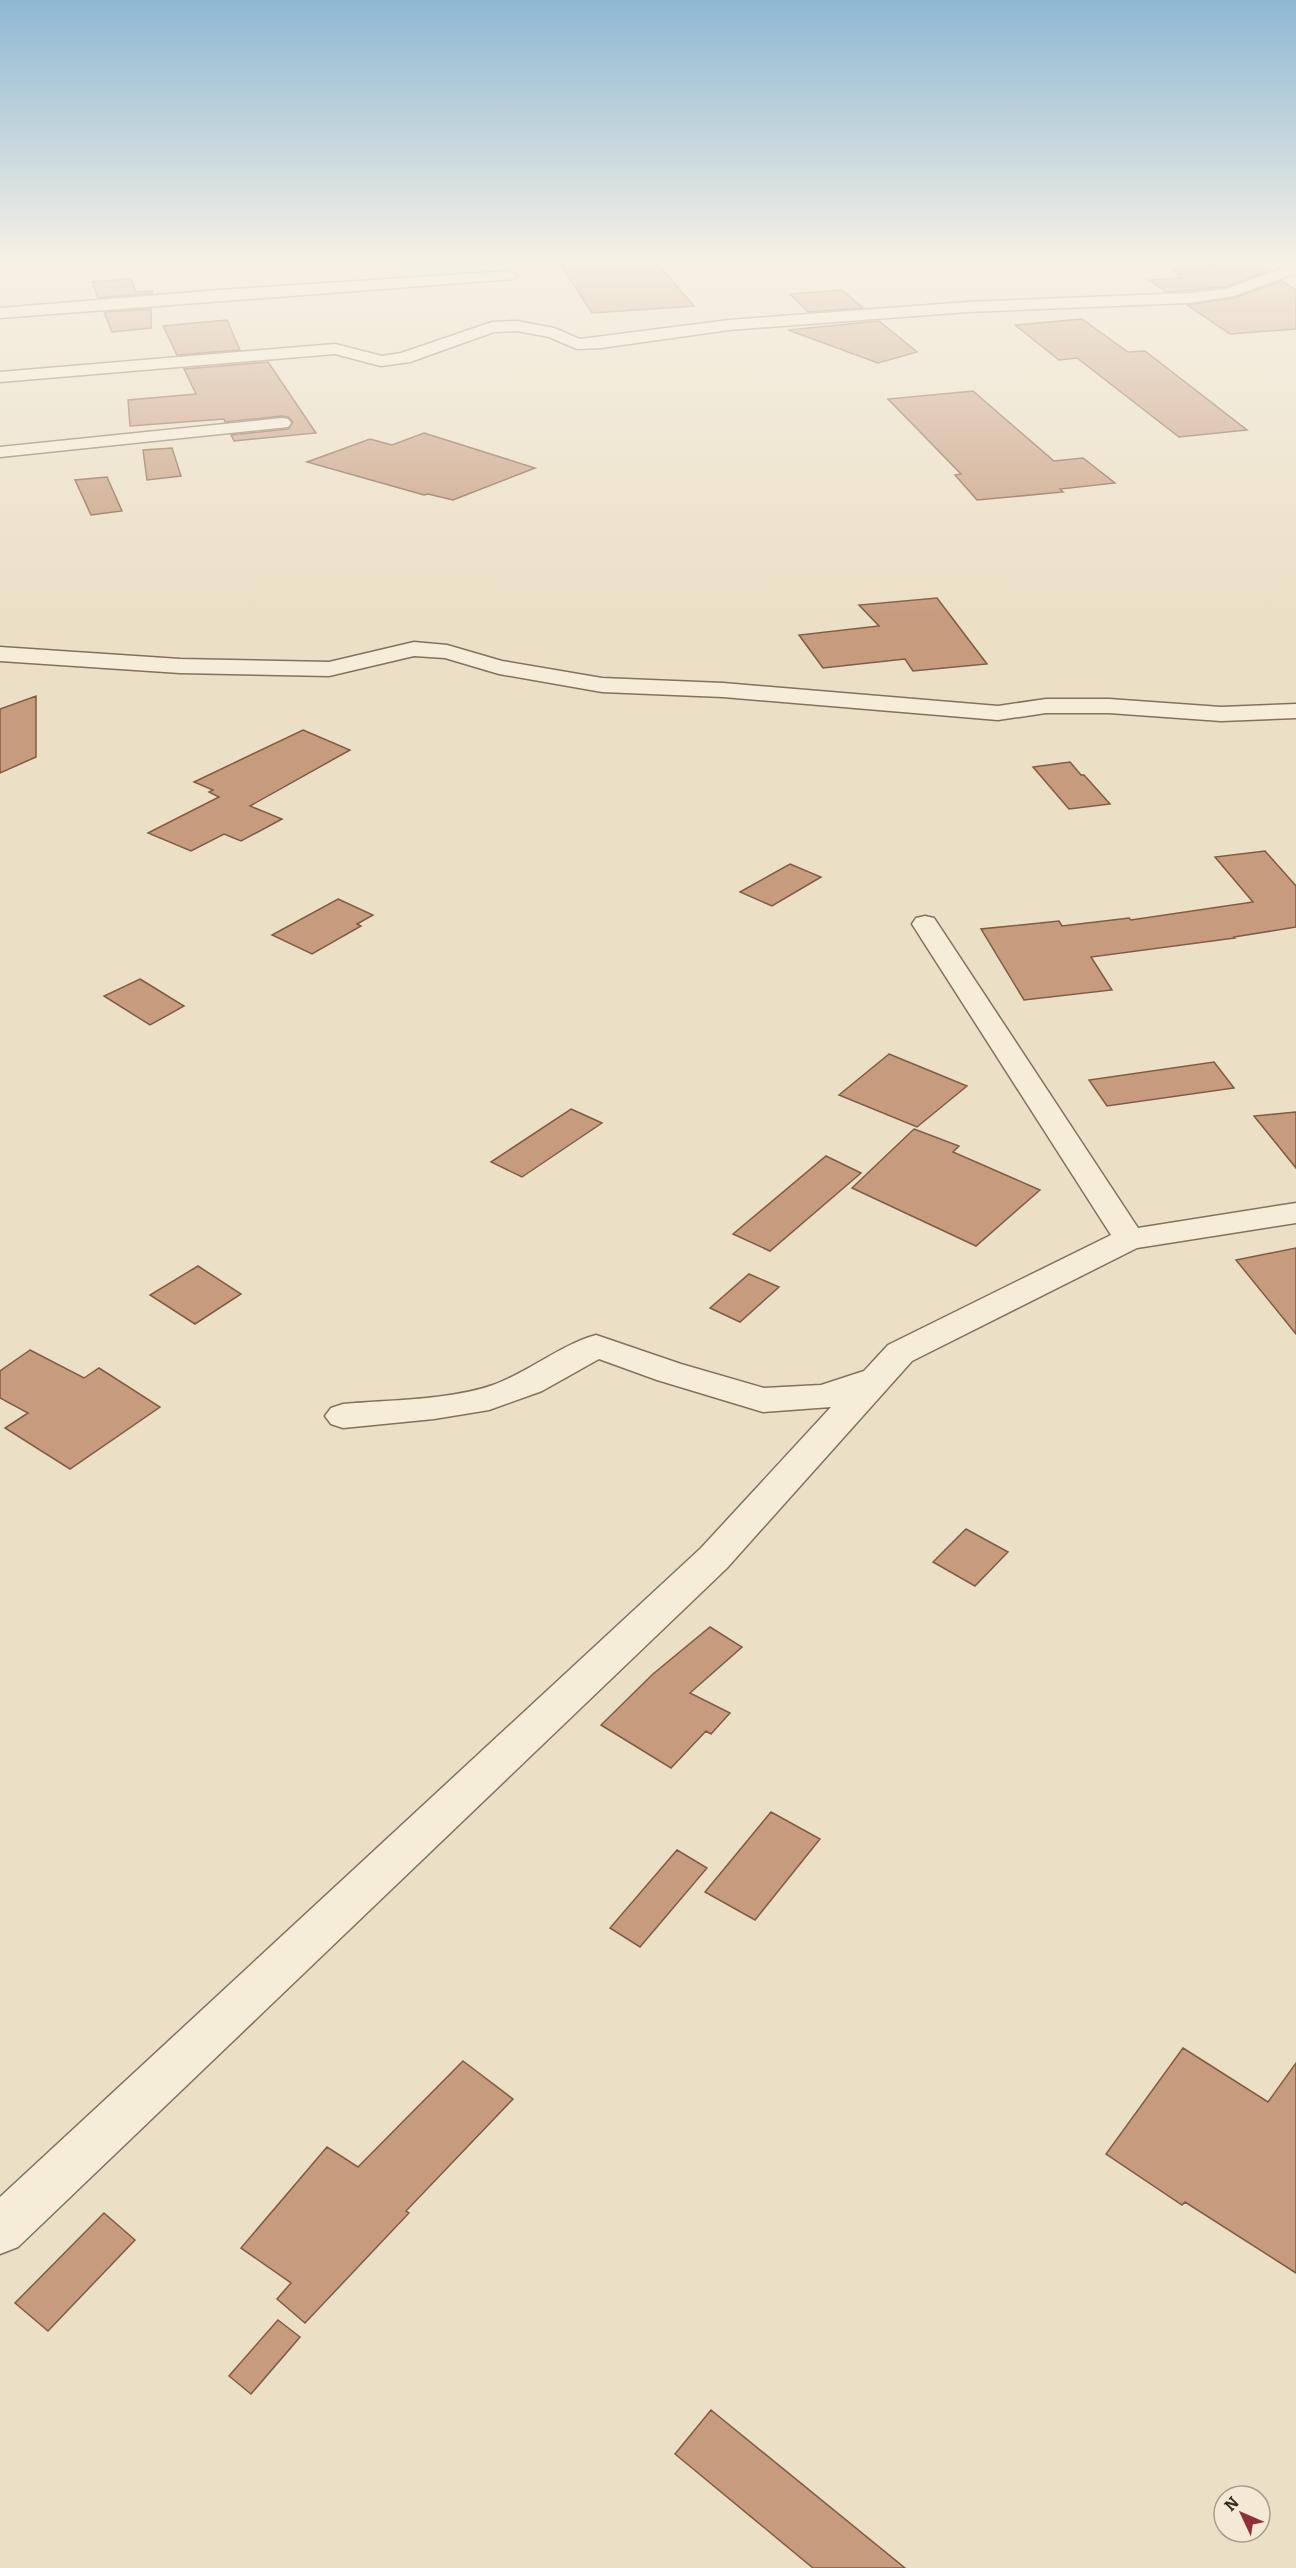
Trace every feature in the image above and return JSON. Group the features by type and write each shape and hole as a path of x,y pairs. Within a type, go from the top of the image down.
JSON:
{"street":[{"path":"0,452 282,423"},
{"path":"0,654 180,666 329,669 414,649 447,652 499,667 602,685 723,690 998,713 1046,706 1109,706 1221,714 1296,711"},
{"path":"925,924 1129,1239"},
{"path":"0,2230 714,1558 900,1353 1129,1239 1296,1213"},
{"path":"343,1416 491,1398 548,1373 596,1346 669,1372 763,1400 824,1397 876,1380"}],"building":[{"path":"190,382 281,382 316,433 234,441 231,435 288,429 293,422 288,417 282,416 225,422 224,419 130,426 128,400 196,394"},
{"path":"1108,382 1185,382 1247,430 1179,437"},
{"path":"973,391 1054,461 1083,458 1115,483 1060,489 1063,492 977,500 955,475 961,474 888,399"},
{"path":"424,433 535,468 453,500 424,495 307,462 370,439 392,445"},
{"path":"172,448 181,476 147,480 143,450"},
{"path":"107,477 122,511 91,515 75,480"},
{"path":"937,598 987,664 913,671 905,659 823,668 799,635 879,626 859,605"},
{"path":"36,696 36,757 0,773 0,709"},
{"path":"303,730 350,750 250,806 282,819 241,841 224,834 191,851 148,833 219,797 209,792 213,790 194,782"},
{"path":"1070,762 1110,804 1069,809 1033,767"},
{"path":"1265,851 1296,886 1296,927 1235,938 1091,957 1112,990 1024,1000 981,929 1059,921 1062,926 1129,918 1131,920 1253,902 1215,857"},
{"path":"790,864 821,877 772,906 740,892"},
{"path":"338,899 373,915 357,924 361,926 312,954 272,935"},
{"path":"140,979 184,1006 150,1025 104,996"},
{"path":"889,1054 967,1086 917,1127 839,1095"},
{"path":"1214,1062 1234,1088 1107,1106 1089,1080"},
{"path":"571,1109 602,1123 522,1177 491,1162"},
{"path":"1296,1112 1296,1168 1254,1116"},
{"path":"914,1129 959,1146 953,1152 1040,1190 976,1246 852,1188"},
{"path":"826,1156 861,1173 770,1251 733,1234"},
{"path":"1296,1248 1296,1334 1236,1260"},
{"path":"198,1266 241,1294 195,1324 150,1295"},
{"path":"749,1274 779,1287 740,1322 710,1308"},
{"path":"30,1350 84,1378 99,1368 160,1407 70,1469 5,1428 28,1413 0,1398 0,1371"},
{"path":"966,1529 1008,1552 975,1586 933,1562"},
{"path":"710,1627 742,1647 690,1693 730,1713 711,1734 706,1731 671,1768 601,1725 653,1674"},
{"path":"771,1812 820,1839 755,1920 705,1892"},
{"path":"677,1850 707,1868 640,1947 610,1928"},
{"path":"1183,2048 1268,2102 1296,2063 1296,2273 1185,2202 1182,2205 1106,2154"},
{"path":"463,2061 513,2099 406,2211 409,2213 305,2323 277,2299 291,2283 241,2248 327,2147 358,2167"},
{"path":"104,2213 135,2240 48,2331 15,2303"},
{"path":"278,2320 300,2337 251,2394 229,2376"},
{"path":"711,2410 905,2568 813,2568 675,2454"}]}
